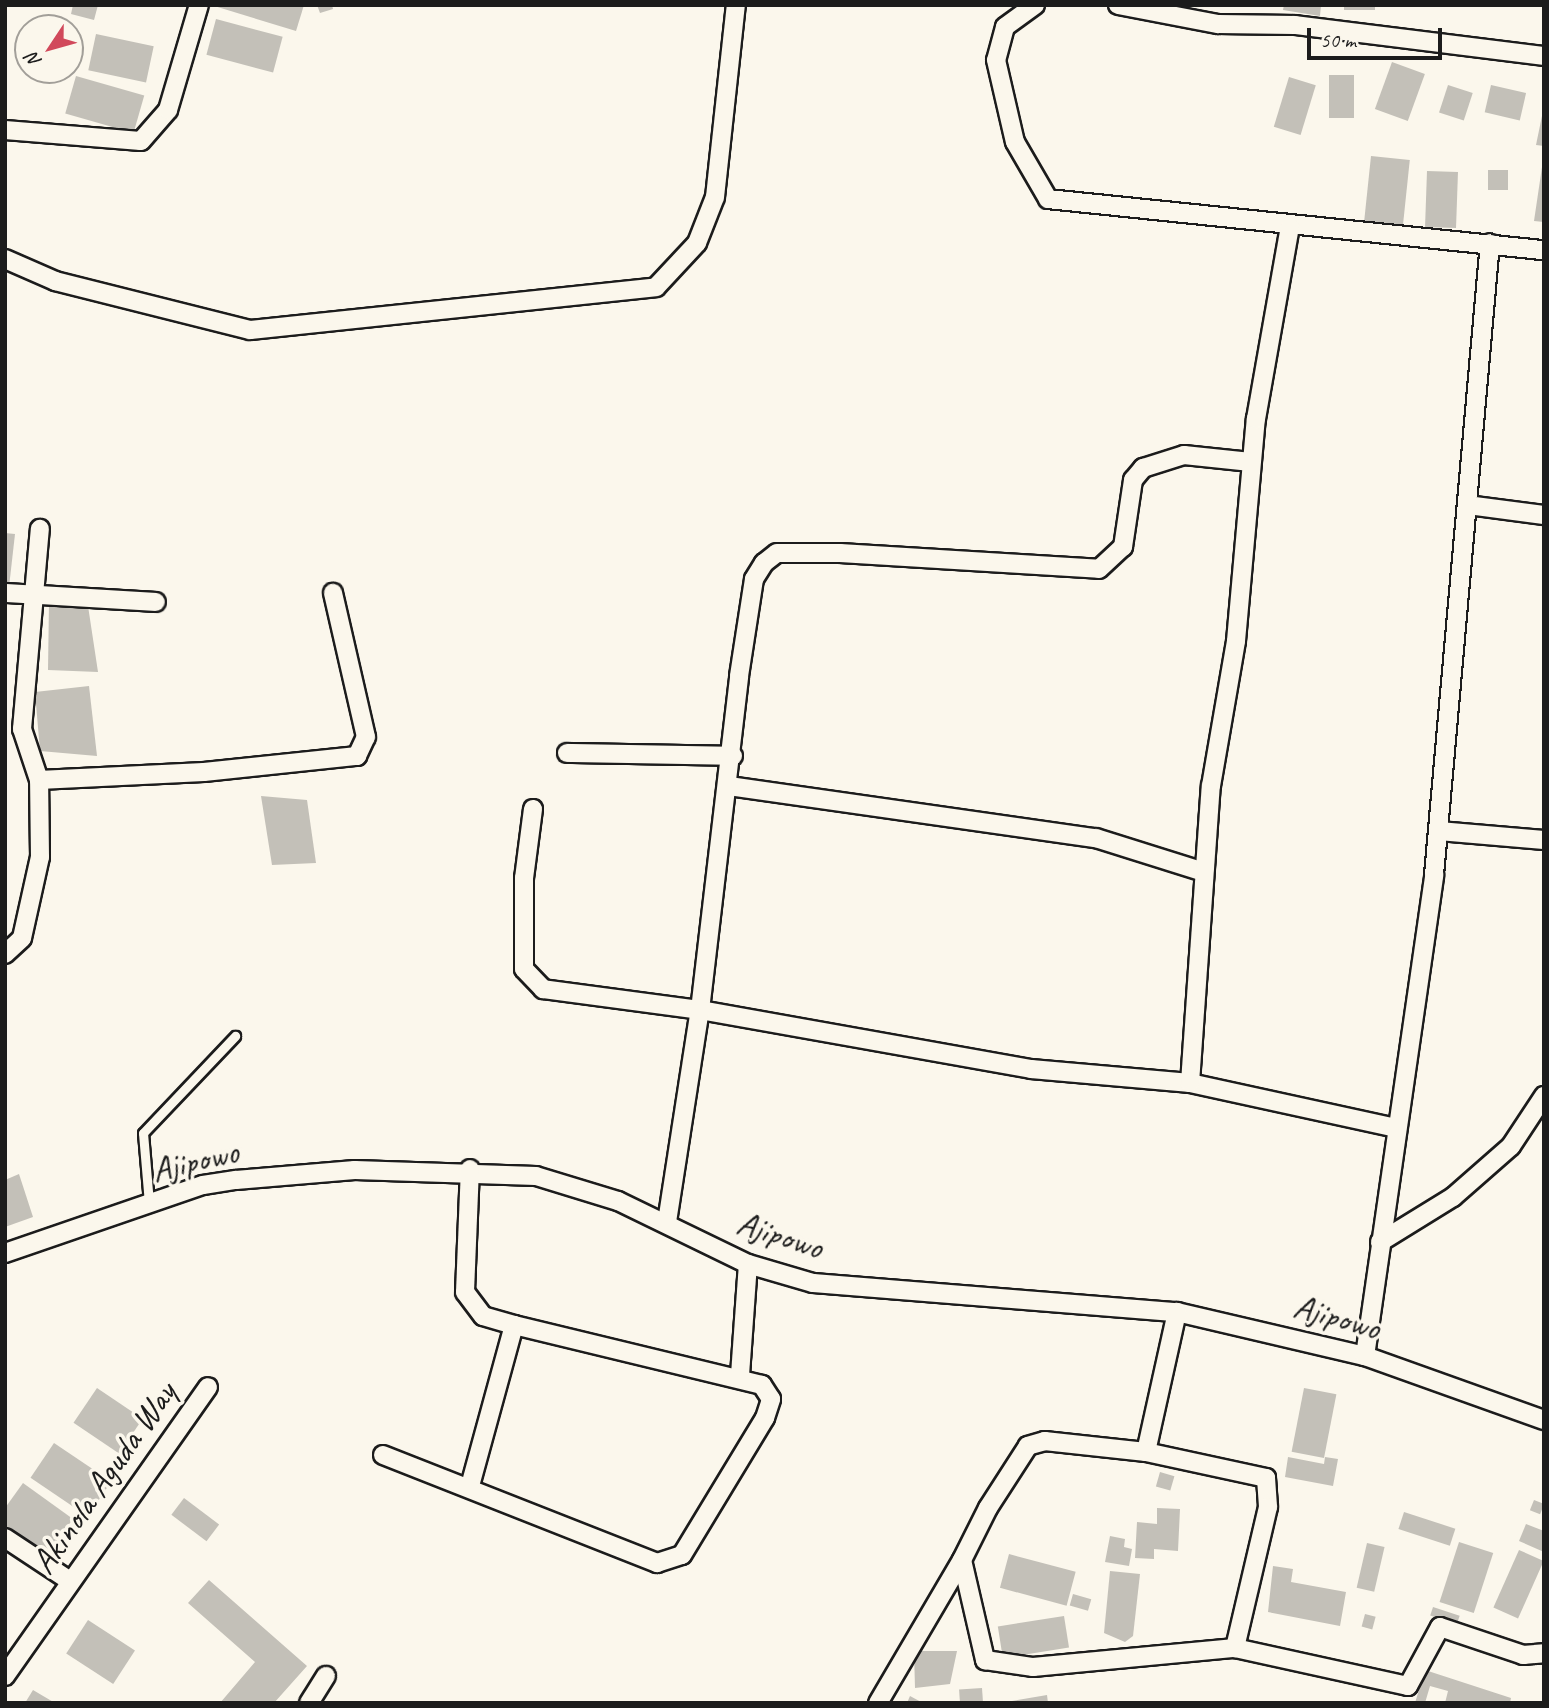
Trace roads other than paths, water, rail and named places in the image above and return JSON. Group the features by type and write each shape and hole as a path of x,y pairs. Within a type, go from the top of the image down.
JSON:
{"street":[{"path":"5,130 141,141 167,110 200,5"},
{"path":"5,259 55,281 250,330 656,287 697,243 715,197 736,5"},
{"path":"1035,5 1004,27 996,60 1015,142 1048,200 1290,227 1490,243 1544,250"},
{"path":"1118,5 1218,24 1295,25 1544,56"},
{"path":"1190,1083 1203,872 1236,641 1251,462 1290,227"},
{"path":"1365,1356 1439,831 1490,243"},
{"path":"667,1222 700,1010 754,579 777,553 1099,569 1127,537 1133,480 1143,468 1184,455 1251,462"},
{"path":"1468,505 1544,515"},
{"path":"5,954 22,938 40,857 39,780 22,729 40,529"},
{"path":"5,593 156,602"},
{"path":"39,780 204,772 357,756 366,737 333,593"},
{"path":"567,752 733,756"},
{"path":"729,786 1096,838 1203,872"},
{"path":"533,809 524,878 529,979 542,989 700,1010 1031,1069 1190,1083 1396,1128"},
{"path":"1439,831 1544,840"},
{"path":"1380,1242 1453,1197 1511,1146 1544,1096"},
{"path":"383,1455 470,1486 657,1563 672,1562 765,1418 771,1399 762,1385 740,1375 483,1316 465,1292 470,1169"},
{"name":"Ajipowo","path":"5,1253 149,1203 236,1180 470,1169 536,1176 667,1222 748,1264 813,1283 1177,1312 1365,1356 1544,1420"},
{"path":"740,1375 748,1264"},
{"path":"1146,1452 1177,1312"},
{"path":"470,1486 514,1325"},
{"name":"Akinola Aguda Way","path":"5,1676 208,1387"},
{"path":"877,1703 1028,1447 1045,1441 1146,1452 1266,1478 1268,1507 1236,1648"},
{"path":"5,1538 70,1581"},
{"path":"962,1560 977,1646 994,1666 1170,1658 1236,1648 1408,1686 1440,1627 1523,1655 1544,1653"},
{"path":"309,1703 326,1676"}],"lane":[{"path":"149,1203 142,1133 235,1036"}]}
